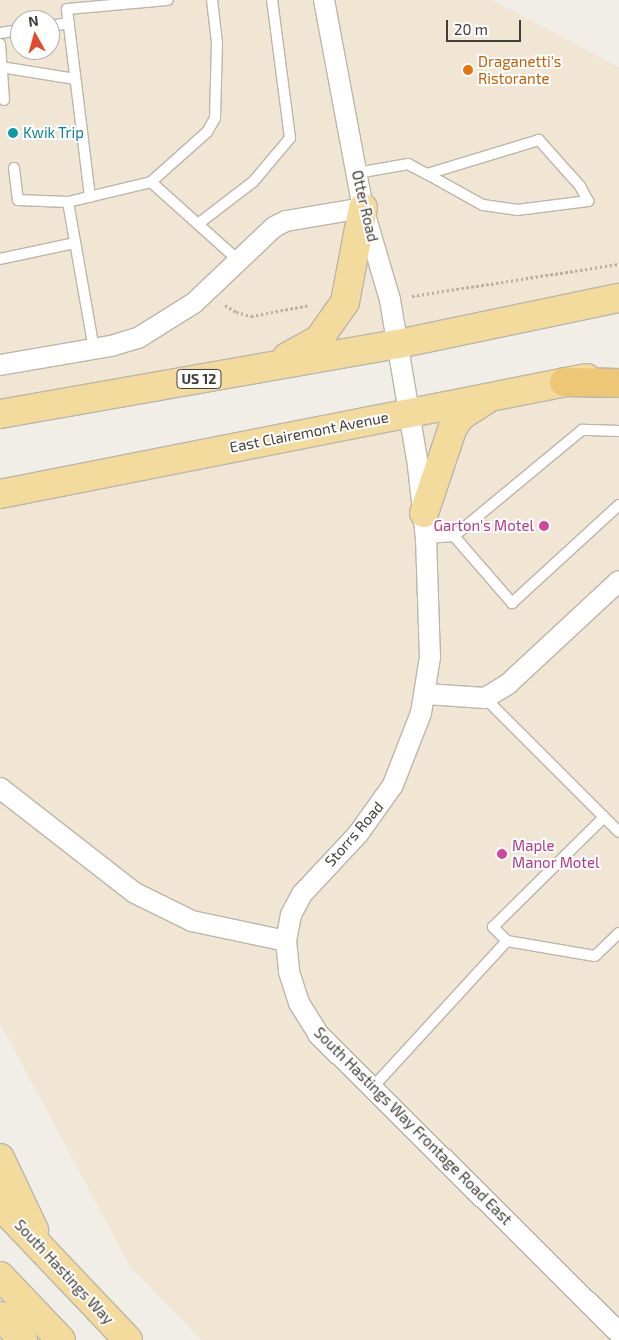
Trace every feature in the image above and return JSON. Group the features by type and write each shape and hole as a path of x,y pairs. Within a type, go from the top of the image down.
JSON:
{"highway":[{"path":"564,382 619,384"}],"main road":[{"path":"265,368 319,339 333,322 345,302 350,283 363,208"},
{"name":"US 12","path":"0,414 398,344 619,298"},
{"name":"East Clairemont Avenue","path":"0,494 619,372"},
{"path":"425,526 454,427 469,410 491,396"},
{"path":"0,1158 41,1245"},
{"name":"South Hastings Way","path":"0,1205 41,1245 128,1340"},
{"path":"0,1276 61,1340"},
{"path":"0,1316 23,1340"}],"street":[{"name":"Otter Road","path":"324,0 363,208 390,300 409,412"},
{"path":"0,365 125,343 163,325 194,303 268,231 286,221 363,208"},
{"name":"Storrs Road","path":"286,942 291,915 302,894 358,834 393,785 411,744 426,694 430,625 425,526 409,412"},
{"path":"426,694 485,698 508,684 619,582"},
{"path":"0,788 135,893 192,921 286,942"},
{"name":"South Hastings Way Frontage Road East","path":"286,942 293,986 307,1020 338,1054 374,1087 619,1334"}],"lane":[{"path":"90,197 67,9 168,0"},
{"path":"14,168 18,200 68,202 151,182 207,132 215,118 218,51 212,0"},
{"path":"198,224 253,182 290,138 272,0"},
{"path":"60,24 69,23"},
{"path":"0,44 4,100"},
{"path":"1,67 75,79"},
{"path":"357,173 408,164 483,205 517,210 588,201 580,186 538,140 427,174"},
{"path":"151,182 239,261"},
{"path":"68,202 94,349"},
{"path":"0,259 75,243"},
{"path":"454,536 582,430 619,431"},
{"path":"425,526 454,536 512,603 619,505"},
{"path":"485,698 619,832"},
{"path":"604,817 493,927 508,941 595,956 619,933"},
{"path":"374,1087 508,941"}],"shaded area":[{"path":"0,0 492,0 619,67 619,298 0,414"},
{"path":"619,372 619,1340 202,1340 131,1268 0,1023 0,494"}],"place":[{"name":"Draganetti's Ristorante","path":"468,70"},
{"name":"Kwik Trip","path":"13,133"},
{"name":"Garton's Motel","path":"544,526"},
{"name":"Maple Manor Motel","path":"502,854"}]}
